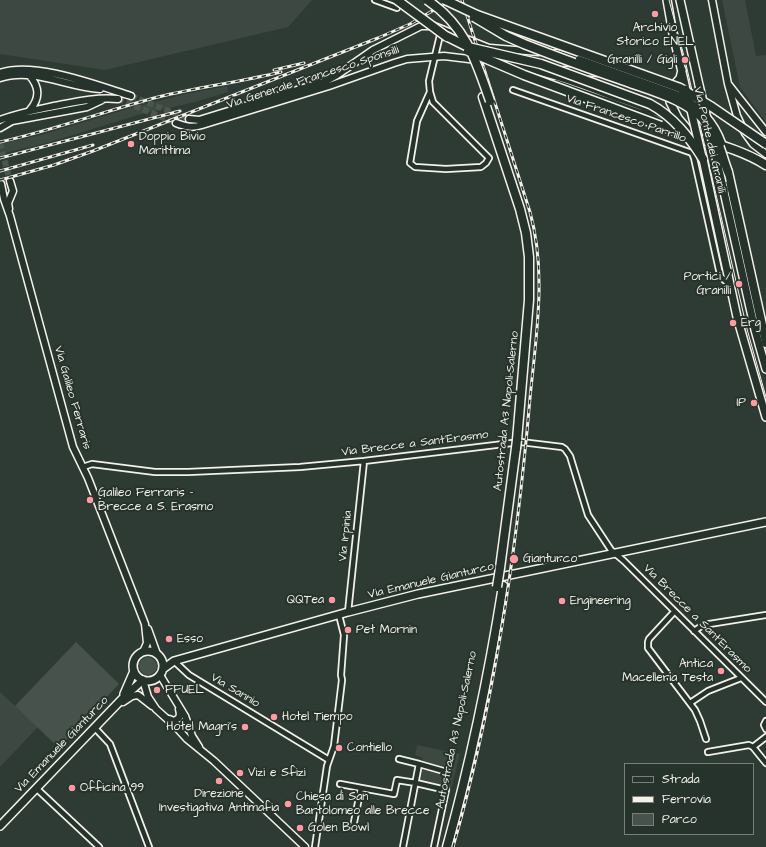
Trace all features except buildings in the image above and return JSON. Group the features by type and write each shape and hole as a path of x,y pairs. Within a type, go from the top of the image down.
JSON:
{"highway":[{"name":"Autostrada A3 Napoli-Salerno","path":"420,0 442,17 459,37 471,61 486,99"},
{"name":"Autostrada A3 Napoli-Salerno","path":"427,0 438,7 449,18 463,37 476,61 486,99 520,209 526,233 530,277 519,444 484,699 466,779 447,847"},
{"path":"444,0 477,15 666,83 695,97 766,144"},
{"path":"444,0 506,36 663,95 688,107 702,117 715,134 728,172 766,343"},
{"path":"397,4 468,47 541,64 644,102 663,112 675,122 689,138 703,159"},
{"path":"442,32 457,45 515,72 680,134 733,148 754,157 766,165"},
{"name":"Autostrada A3 Napoli-Salerno","path":"442,847 471,735 500,586"}],"main road":[{"name":"Via Ponte dei Granili","path":"667,0 744,344 766,417"},
{"name":"Via Ponte dei Granili","path":"680,0 755,330 766,369"},
{"path":"682,70 680,78 672,87 670,102 673,111 696,138"},
{"name":"Via Emanuele Gianturco","path":"161,672 174,661 348,612 439,590 766,522"},
{"path":"150,651 159,657 161,672 152,681 143,680 137,676 133,666 134,659 139,654 150,651"},
{"name":"Via Emanuele Gianturco","path":"159,657 174,661"},
{"name":"Via Emanuele Gianturco","path":"123,698 134,670"},
{"name":"Via Emanuele Gianturco","path":"0,826 94,727 143,680"}],"street":[{"path":"375,0 397,4"},
{"path":"712,0 728,84 737,116 745,133 753,144 766,154"},
{"name":"Via Generale Francesco Sponsilli","path":"189,119 199,120 326,81 338,75 373,50 408,32 427,25 442,32 487,47"},
{"path":"430,92 417,121 410,163 415,167 446,169 481,166 486,163 489,158 433,102 429,81 434,56 442,32"},
{"path":"487,47 555,53 578,59 679,95 695,97"},
{"path":"487,47 547,67 618,75 660,88 672,87"},
{"name":"Via Generale Francesco Sponsilli","path":"176,123 193,128 328,86 407,59 434,56 465,58 506,64"},
{"path":"506,64 525,67 575,82 645,108 675,122"},
{"path":"506,64 524,72 647,115 666,124 680,134"},
{"path":"0,73 13,69 31,69 85,82 131,96"},
{"path":"0,78 16,74 29,74 86,88 109,89"},
{"path":"29,74 38,88 38,96 30,110"},
{"path":"728,84 766,132"},
{"name":"Via Francesco Parrillo","path":"513,90 692,154 720,277 730,285"},
{"path":"679,95 698,107 716,129 724,150 728,172"},
{"path":"0,128 12,121 87,106 107,98"},
{"path":"0,120 30,110 87,100 107,98 118,99"},
{"name":"Via Galileo Ferraris","path":"10,181 13,191 8,203 10,216"},
{"name":"Via Galileo Ferraris","path":"1,184 73,447 83,466 159,657"},
{"name":"Via Brecce a Sant'Erasmo","path":"83,466 92,464 155,472 188,472 300,467 364,462 521,442 562,447 570,456 588,515 611,550 766,702"},
{"name":"Via Irpinia","path":"348,612 364,462"},
{"path":"674,612 649,639 647,645 698,715 706,739"},
{"path":"316,847 329,760 334,746 342,680 341,673 344,635 339,615"},
{"path":"694,631 703,625 766,616"},
{"name":"Via Galileo Ferraris","path":"143,652 147,643 145,624"},
{"name":"Via Sannio","path":"174,661 189,675 329,760"},
{"path":"161,672 177,704 185,716 192,736 201,750"},
{"path":"690,703 708,691 741,678"},
{"path":"143,680 148,696 156,709"},
{"path":"110,711 126,699 135,695 140,696 166,718 187,739 214,761 305,847"},
{"path":"166,718 174,721 179,718 180,714 177,704"},
{"path":"766,721 764,725 766,729"},
{"path":"94,727 110,744 149,847"},
{"path":"753,747 766,737"},
{"path":"708,752 749,745 753,747 766,763"},
{"path":"399,759 446,772"},
{"path":"403,847 419,764"},
{"path":"340,784 394,794 397,780 446,790 434,847"},
{"path":"36,788 99,847"},
{"path":"353,826 361,788"}],"shaded area":[{"path":"0,0 312,0 288,27 105,70 0,54"},
{"path":"722,0 745,0 756,56 766,55 766,122 740,87"},
{"path":"227,86 228,92 195,102 138,115 47,143 0,154 0,144 41,135 127,109 186,94"},
{"path":"0,692 38,727 0,767"},
{"path":"417,745 460,754 450,793 418,786 423,758 415,755"}],"green space":[{"path":"76,642 119,684 59,748 15,706"},
{"path":"144,657 152,657 157,662 155,673 152,675 144,675 139,670 139,662"}],"tunnel":[{"path":"131,96 189,119"},
{"path":"118,99 176,123"},
{"path":"0,143 10,181"}],"tram line":[{"path":"669,0 685,60 747,329 766,397"}],"railway":[{"path":"0,180 54,165 93,151 378,38 410,24 451,0"},
{"path":"453,847 481,737 502,625 511,568 525,455 539,305 538,258 530,212 462,0"},
{"path":"274,70 304,63"},
{"path":"0,142 40,132 158,97 281,72"},
{"path":"0,158 180,111"},
{"path":"0,171 93,145"}],"place":[{"name":"Archivio Storico ENEL","path":"655,14"},
{"name":"Granilli / Gigli","path":"685,60"},
{"name":"Doppio Bivio Marittima","path":"131,144"},
{"name":"Portici / Granilli","path":"739,284"},
{"name":"Erg","path":"733,323"},
{"name":"IP","path":"754,403"},
{"name":"Galileo Ferraris - Brecce a S. Erasmo","path":"90,500"},
{"name":"Gianturco","path":"514,559"},
{"name":"QQTea","path":"332,600"},
{"name":"Engineering","path":"562,601"},
{"name":"Pet Mornin","path":"348,630"},
{"name":"Esso","path":"169,639"},
{"name":"Antica Macelleria Testa","path":"721,671"},
{"name":"FFUEL","path":"157,690"},
{"name":"Hotel Tiempo","path":"274,717"},
{"name":"Hotel Magri's","path":"245,727"},
{"name":"Contiello","path":"339,748"},
{"name":"Vizi e Sfizi","path":"240,773"},
{"name":"Direzione Investigativa Antimafia","path":"219,781"},
{"name":"Officina 99","path":"72,788"},
{"name":"Chiesa di San Bartolomeo alle Brecce","path":"288,804"},
{"name":"Golen Bowl","path":"300,828"}]}
